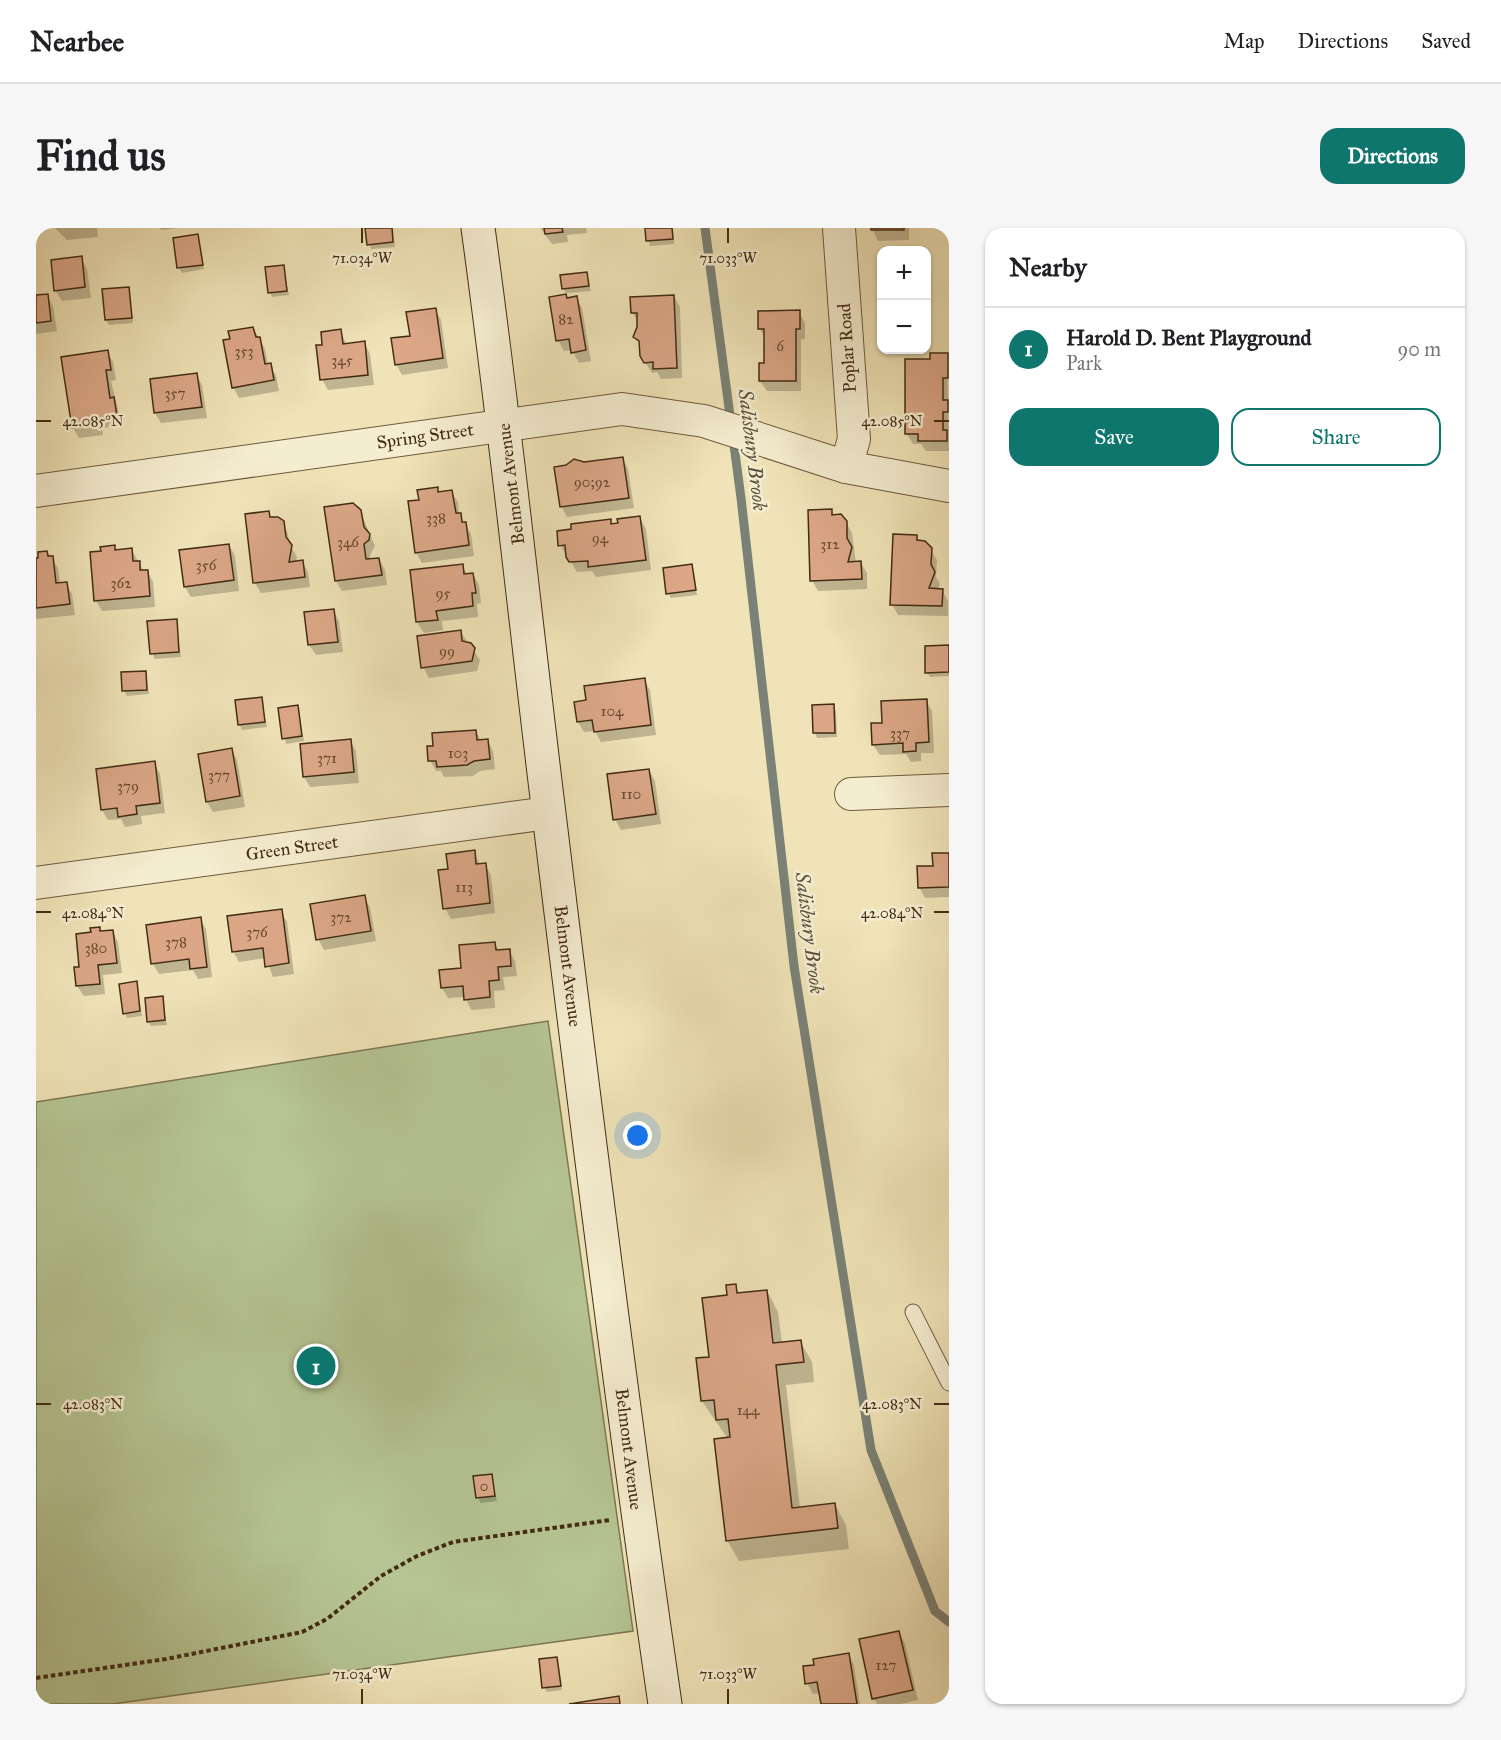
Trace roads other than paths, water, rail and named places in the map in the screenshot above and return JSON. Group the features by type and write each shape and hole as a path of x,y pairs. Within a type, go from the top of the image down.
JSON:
{"street":[{"name":"Belmont Avenue","path":"478,228 505,425 548,813 638,1516 665,1704"},
{"name":"Poplar Road","path":"838,228 854,439 846,467"},
{"name":"Spring Street","path":"36,491 622,409 704,421 846,467 949,486"},
{"path":"851,794 949,790"},
{"name":"Green Street","path":"36,884 548,813"}],"lane":[{"path":"913,1312 949,1383"}],"waterway":[{"name":"Salisbury Brook","path":"705,228 741,498 794,966 871,1450 935,1611 949,1622"}],"place":[{"name":"Harold D. Bent Playground","path":"316,1366"}]}
